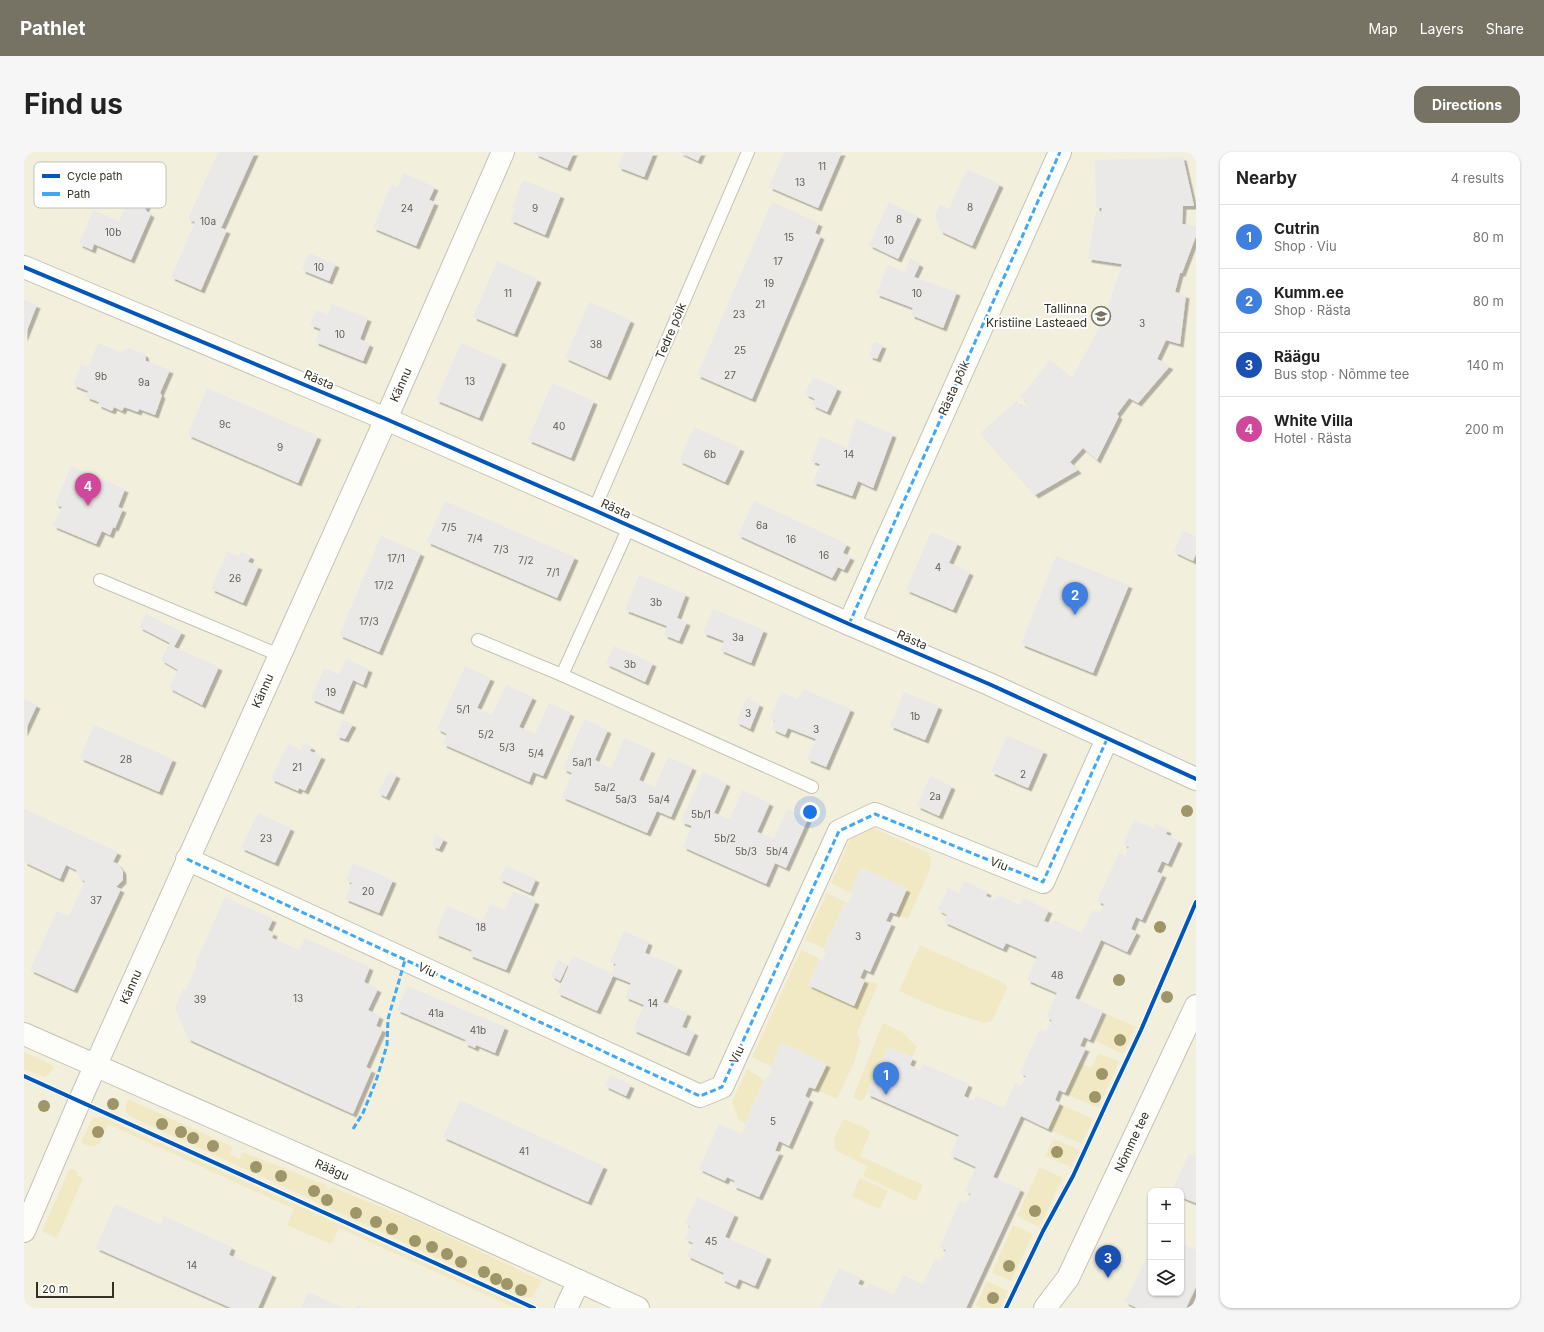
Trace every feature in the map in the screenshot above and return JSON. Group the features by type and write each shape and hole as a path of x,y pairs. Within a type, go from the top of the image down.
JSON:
{"street":[{"name":"Kännu","path":"24,1232 95,1067 386,419 503,152"},
{"name":"Rästa põik","path":"849,624 1060,152"},
{"name":"Rästa","path":"24,267 386,419 630,525 849,624 989,684 1196,779"},
{"name":"Viu","path":"187,860 700,1096 722,1087 839,831 875,814 1043,882 1107,739"},
{"name":"Nõmme tee","path":"1045,1308 1068,1278 1196,1006"},
{"name":"Räägu","path":"24,1034 95,1067 403,1201 638,1308"},
{"name":"Nõmme tee","path":"1065,1308 1068,1278"},
{"path":"566,1308 579,1282"}],"lane":[{"name":"Tedre põik","path":"594,510 748,152"},
{"path":"562,675 630,525"},
{"path":"100,580 279,656"},
{"path":"478,640 562,675 812,787"}],"shaded area":[{"path":"872,827 928,853 931,860 930,869 908,919 896,914 907,889 862,868 850,893 831,883 853,833"},
{"path":"827,893 845,902 824,948 805,940"},
{"path":"920,945 1004,983 1007,988 992,1021 985,1023 940,1009 899,991"},
{"path":"801,950 820,959 808,985 854,1006 865,980 878,984 857,1033 860,1041 855,1060 837,1099 815,1089 826,1064 782,1043 771,1066 752,1057"},
{"path":"1107,1014 1136,1027 1123,1054 1095,1040"},
{"path":"883,1023 902,1032 917,1047 912,1057 888,1047 864,1099 861,1101 853,1097"},
{"path":"24,1052 54,1066 50,1073 44,1077 24,1069"},
{"path":"1098,1053 1119,1062 1098,1108 1065,1093 1079,1063 1091,1068"},
{"path":"747,1069 764,1080 745,1123 739,1120 732,1102"},
{"path":"128,1099 233,1147 230,1154 239,1159 243,1152 326,1185 328,1190 332,1187 418,1222 542,1281 532,1297 522,1297 132,1117 126,1112"},
{"path":"1060,1104 1093,1119 1082,1144 1048,1129"},
{"path":"93,1117 102,1117 107,1119 524,1308 515,1308 339,1228 331,1244 287,1225 294,1209 108,1124 99,1144 87,1146 81,1142"},
{"path":"844,1119 871,1131 860,1156 923,1185 916,1201 863,1176 867,1166 836,1150 834,1142 835,1138"},
{"path":"1053,1139 1079,1150 1071,1167 1045,1156"},
{"path":"1040,1167 1063,1178 1039,1227 1017,1216"},
{"path":"74,1169 78,1173 77,1176 83,1178 57,1238 42,1231 69,1170"},
{"path":"860,1178 888,1191 879,1209 852,1196"},
{"path":"1013,1225 1033,1234 1011,1281 992,1272"},
{"path":"987,1281 1008,1291 1000,1308 982,1308 976,1305"}],"building":[{"path":"218,152 255,152 221,228 227,230 201,290 171,277 195,222 188,219"},
{"path":"536,152 574,152 567,168 535,154"},
{"path":"624,152 654,152 644,177 618,167"},
{"path":"679,152 702,152 698,161"},
{"path":"784,152 842,152 818,208 769,187"},
{"path":"1183,157 1194,206 1183,206 1182,224 1196,226 1196,236 1182,273 1180,273 1175,292 1186,295 1180,344 1166,340 1157,359 1170,366 1138,403 1129,398 1117,414 1119,416 1097,460 1083,448 1070,462 1078,470 1035,495 980,433 1017,401 1022,407 1027,402 1021,397 1050,360 1072,378 1104,319 1122,264 1088,259 1096,211 1101,212 1102,208 1096,208 1095,160"},
{"path":"967,169 1000,184 972,246 940,231 935,215 940,204 949,209"},
{"path":"403,173 435,187 429,200 435,202 416,246 373,228 391,185 398,187"},
{"path":"523,180 561,195 545,235 510,220 515,209 512,207"},
{"path":"772,202 819,223 815,233 821,236 752,399 697,375"},
{"path":"889,202 918,216 898,259 869,245"},
{"path":"125,208 146,208 145,210 151,214 131,260 94,244 92,250 79,244 93,210 119,221"},
{"path":"309,253 336,264 329,281 302,270"},
{"path":"910,258 920,264 914,277 957,292 943,328 911,315 913,308 876,294 888,265 906,272"},
{"path":"497,261 538,279 514,334 473,317"},
{"path":"24,300 37,305 24,338"},
{"path":"589,302 631,320 607,377 565,358"},
{"path":"332,304 368,318 360,339 370,344 363,361 315,342 321,329 310,325 316,310 328,315"},
{"path":"874,342 883,345 877,359 869,356"},
{"path":"98,343 121,352 128,348 145,354 146,361 170,370 160,393 162,395 155,415 139,409 138,412 124,407 122,411 114,407 112,411 98,405 99,402 86,397 88,391 73,385 81,364 88,367"},
{"path":"461,343 503,361 479,418 436,400"},
{"path":"813,377 838,388 827,412 812,405 815,399 805,394"},
{"path":"552,383 594,401 571,458 528,440"},
{"path":"207,388 318,436 298,483 188,435"},
{"path":"856,419 893,434 873,488 858,481 852,496 813,482 820,464 811,461 820,436 847,448"},
{"path":"694,427 741,448 725,482 679,461"},
{"path":"71,466 125,489 118,507 123,509 115,528 113,527 110,535 102,531 96,544 53,526 62,507 55,504"},
{"path":"445,501 575,557 557,598 427,542"},
{"path":"754,501 847,544 843,553 851,557 844,570 838,567 832,578 738,535"},
{"path":"1183,531 1196,536 1196,554 1193,561 1174,552"},
{"path":"931,532 958,543 949,563 970,572 953,610 906,590"},
{"path":"381,536 421,553 379,652 339,635"},
{"path":"227,552 239,556 241,552 251,556 248,562 259,566 243,603 211,589"},
{"path":"1056,556 1129,585 1093,673 1021,644"},
{"path":"639,575 686,594 677,618 687,622 679,641 664,635 667,626 625,610"},
{"path":"713,609 764,630 751,663 720,650 724,641 703,633"},
{"path":"146,614 182,632 174,647 219,667 202,705 169,688 178,670 161,660 170,643 139,627"},
{"path":"614,646 653,663 645,682 606,664"},
{"path":"346,659 369,669 363,685 353,680 340,711 311,699 324,668 339,674"},
{"path":"465,666 491,678 477,708 492,715 506,685 533,697 519,727 535,734 549,703 571,713 543,776 533,772 529,782 443,744 447,734 437,729"},
{"path":"803,689 851,709 826,767 807,759 816,739 788,728 785,735 772,729 775,721 770,718 781,692 798,699"},
{"path":"904,692 939,706 925,740 890,726"},
{"path":"747,698 760,704 750,729 736,722"},
{"path":"24,699 37,705 24,733"},
{"path":"584,719 608,730 595,760 611,768 624,738 652,750 639,780 655,787 668,757 693,767 671,817 657,811 647,833 562,797 572,773 563,769"},
{"path":"343,720 353,724 345,739 336,736"},
{"path":"94,725 173,759 159,792 80,758"},
{"path":"1007,736 1044,751 1028,788 991,772"},
{"path":"304,743 312,747 310,751 322,756 305,791 299,788 298,791 271,779 288,744 301,750"},
{"path":"389,771 397,775 386,797 378,793"},
{"path":"703,772 727,783 714,813 730,819 742,790 770,803 757,832 774,839 787,809 808,819 786,868 775,863 766,884 683,847 692,826 681,822"},
{"path":"930,776 952,786 939,816 917,806"},
{"path":"24,809 118,852 113,862 118,864 123,871 123,880 116,887 121,889 74,990 30,970 57,911 69,916 85,881 80,879 76,870 66,865 60,879 24,862"},
{"path":"258,813 291,828 275,863 241,848"},
{"path":"1134,820 1154,829 1156,824 1168,830 1166,834 1179,840 1168,864 1162,861 1157,872 1163,874 1142,920 1136,917 1131,929 1137,932 1127,952 1101,940 1075,998 1103,1011 1090,1040 1084,1037 1080,1046 1086,1048 1065,1093 1059,1090 1055,1100 1060,1103 1048,1129 1021,1116 993,1177 1021,1189 966,1308 820,1308 839,1268 861,1278 858,1284 866,1288 869,1283 894,1295 903,1275 923,1284 935,1259 941,1261 946,1250 940,1247 960,1201 966,1204 971,1194 965,1191 976,1167 950,1155 959,1135 867,1094 888,1047 913,1058 910,1065 920,1070 923,1064 969,1084 964,1096 974,1101 976,1096 1004,1108 1015,1083 1021,1086 1026,1076 1020,1073 1040,1029 1046,1031 1052,1020 1046,1017 1057,993 1027,980 1037,957 1006,943 1003,949 944,922 947,915 938,910 948,888 959,893 964,881 988,892 986,896 995,900 998,895 1020,905 1023,898 1049,910 1044,921 1052,924 1054,920 1082,933 1092,910 1100,913 1104,904 1097,901 1119,853 1125,856 1129,847 1123,844"},
{"path":"436,835 444,839 439,849 432,846"},
{"path":"353,863 393,880 379,913 345,899 352,883 346,880"},
{"path":"506,866 536,879 530,893 499,879"},
{"path":"861,868 907,889 896,914 890,912 886,921 892,923 870,972 864,969 860,978 865,980 854,1006 808,985 820,959 822,960 826,952 823,951 845,902 848,903 853,894 850,893"},
{"path":"513,891 536,901 506,970 469,955 472,950 435,934 447,906 483,921 490,904 505,910"},
{"path":"225,897 273,919 268,930 274,933 272,938 299,950 305,938 370,967 364,982 378,989 368,1010 380,1016 376,1026 383,1029 366,1067 372,1070 353,1114 188,1039 175,1008 183,989 186,990 197,965 195,964"},
{"path":"624,931 649,942 645,953 679,967 663,1002 688,1013 682,1027 695,1032 686,1053 633,1030 644,1005 625,997 631,983 613,976 597,1011 557,993 573,956 612,973 616,964 610,962"},
{"path":"558,960 568,964 560,981 551,976"},
{"path":"407,986 505,1027 495,1053 476,1045 475,1048 464,1043 466,1040 397,1010"},
{"path":"781,1043 827,1064 815,1089 809,1087 805,1096 810,1099 789,1146 779,1141 775,1151 780,1152 759,1197 733,1186 735,1181 727,1177 725,1181 699,1169 719,1124 742,1134 746,1127 744,1126 766,1077 768,1078 772,1069 770,1068"},
{"path":"610,1075 631,1085 626,1096 605,1086"},
{"path":"460,1100 604,1166 588,1202 443,1137"},
{"path":"1189,1153 1196,1156 1196,1203 1184,1198 1184,1188 1173,1188"},
{"path":"697,1197 735,1214 725,1237 768,1256 755,1286 739,1279 736,1286 721,1279 724,1273 687,1256 693,1243 685,1239 690,1226 685,1224"},
{"path":"115,1204 161,1224 164,1216 232,1247 229,1255 273,1274 258,1308 231,1308 96,1248"},
{"path":"1184,1244 1196,1250 1196,1287 1186,1308 1137,1308 1125,1302 1148,1254 1148,1296 1184,1296"},
{"path":"308,1292 344,1308 301,1308"},
{"path":"357,1305 364,1308 355,1308"}],"marked path":[{"path":"849,624 1060,152"},
{"path":"187,859 700,1096 722,1087 839,831 875,814 1043,882 1107,739"},
{"path":"353,1129 363,1113 376,1081 387,1045 388,1019 405,960"}],"cycle path":[{"path":"24,267 386,419 849,624 989,684 1196,779"},
{"path":"1006,1308 1043,1231 1073,1176 1141,1030 1196,902"},
{"path":"24,1076 534,1308"}],"place":[{"name":"Tallinna Kristiine Lasteaed","path":"1101,316"},
{"name":"White Villa","path":"88,506"},
{"name":"Kumm.ee","path":"1075,615"},
{"name":"Cutrin","path":"886,1095"},
{"name":"Räägu","path":"1108,1278"}]}
